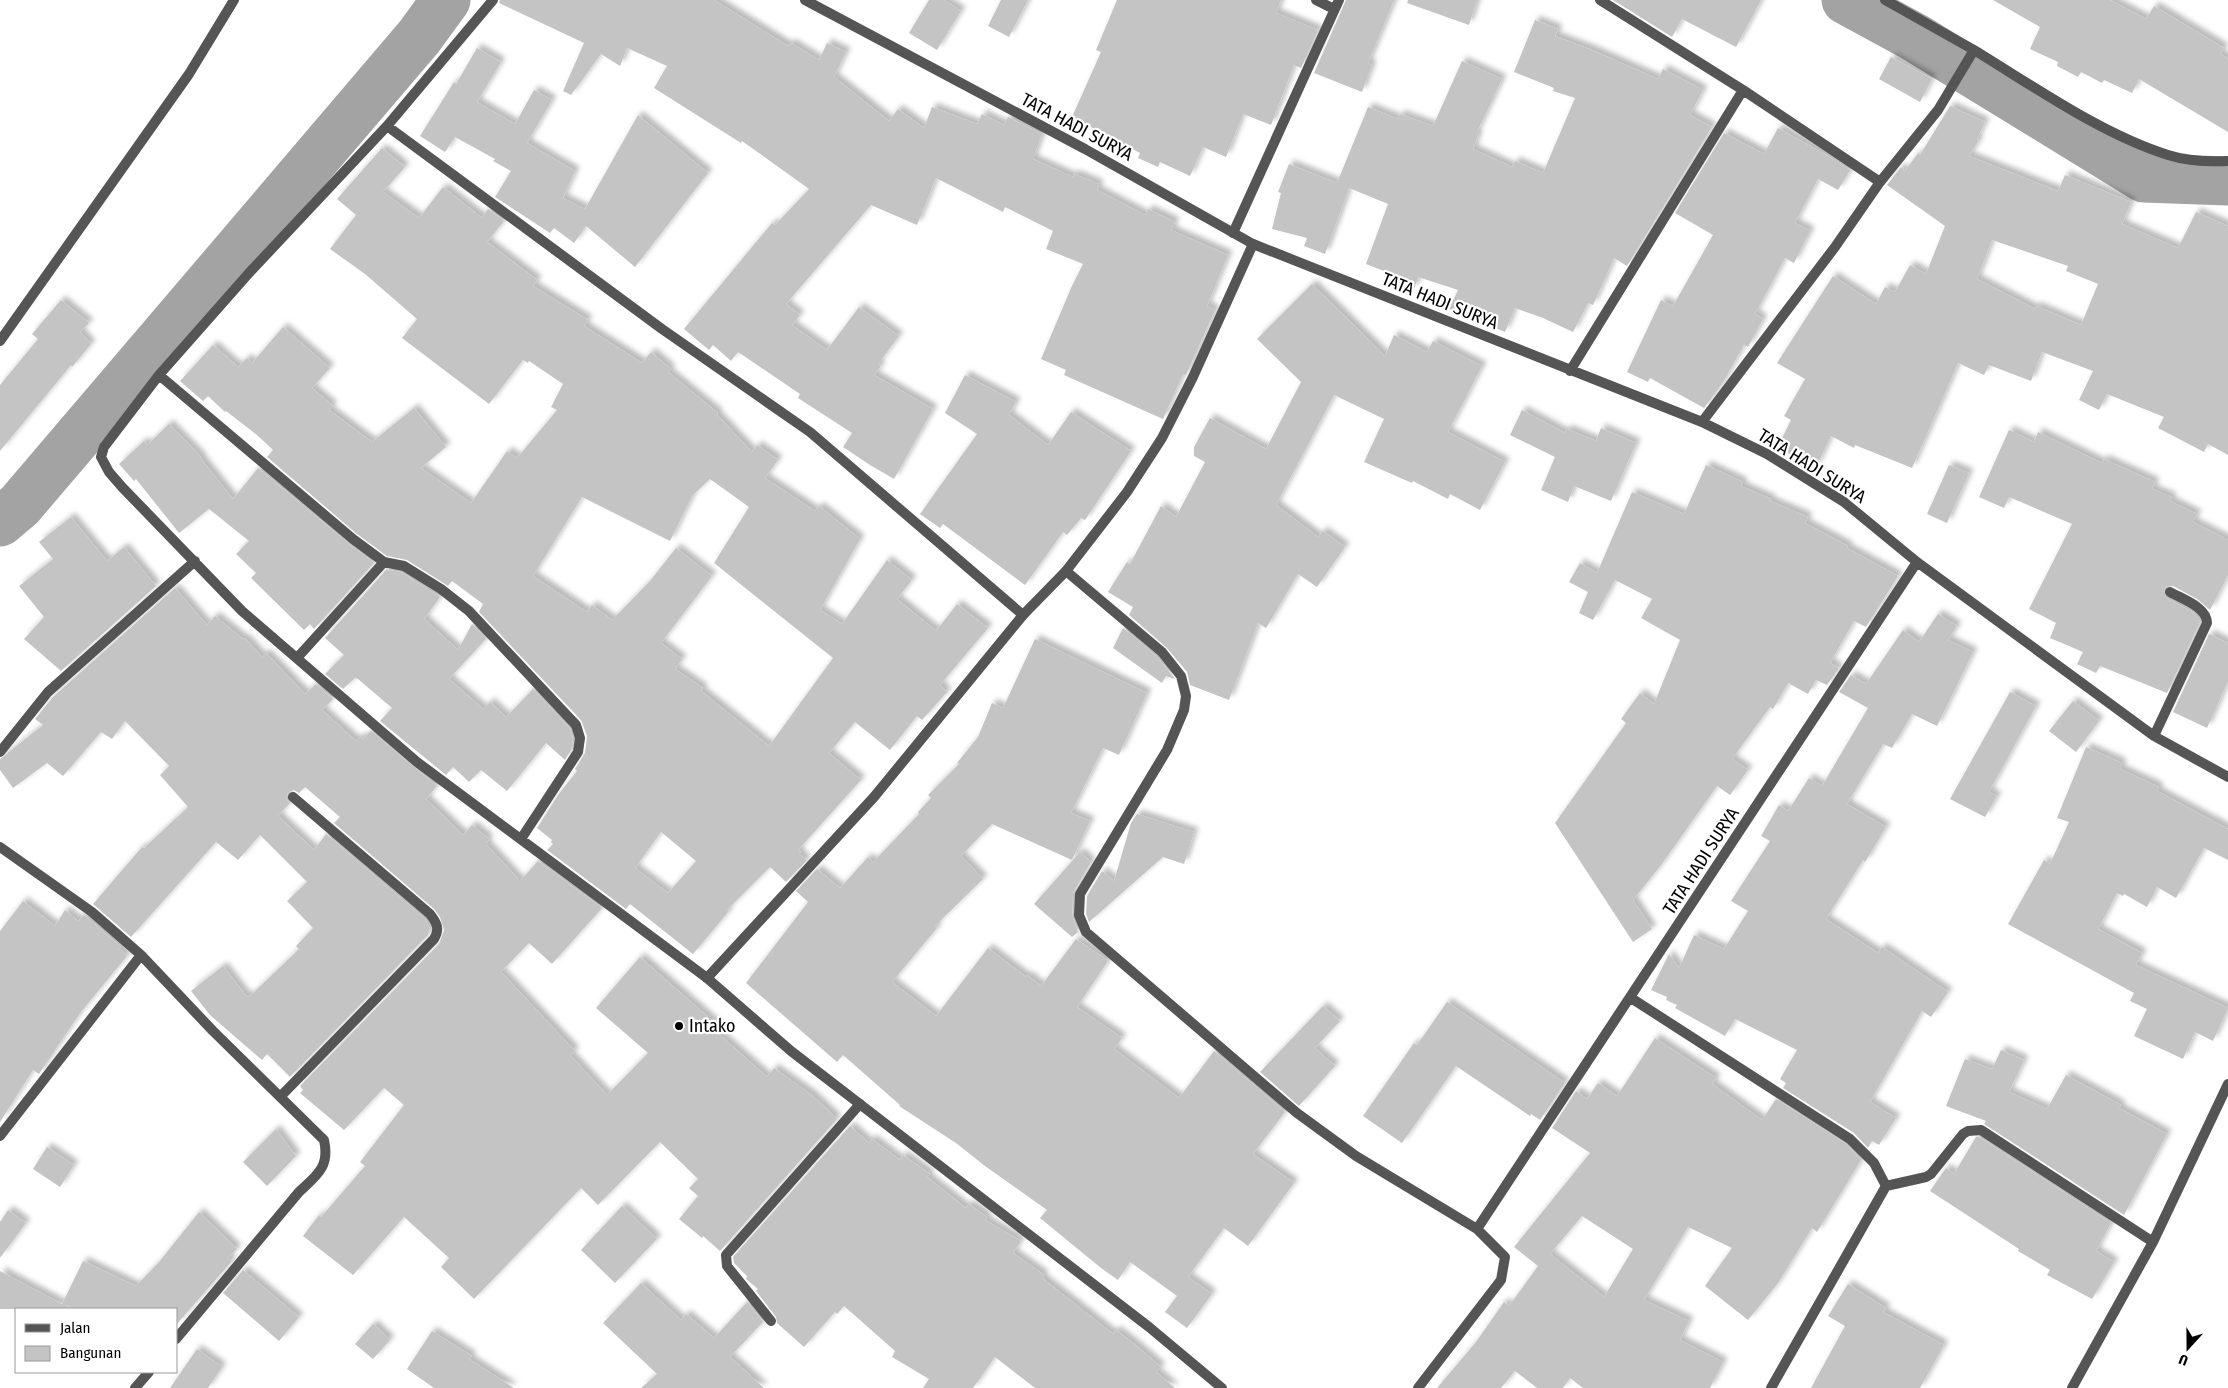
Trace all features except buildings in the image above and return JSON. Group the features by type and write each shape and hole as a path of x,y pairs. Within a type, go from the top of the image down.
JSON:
{"street":[{"path":"0,340 190,74 234,0"},
{"path":"493,0 387,126 255,266 160,375 104,447 101,457 108,472 242,611 417,762 707,978 791,1051 1133,1315 1222,1388"},
{"name":"TATA HADI SURYA","path":"804,0 1085,149 1253,244 1702,422 1767,454 1844,502 1917,562 1477,1230"},
{"path":"1234,233 1337,4 1316,0"},
{"path":"1600,0 1743,90 1880,182"},
{"path":"1885,0 1974,50 2088,119 2146,147 2184,159 2228,161"},
{"path":"1702,422 1835,247 1880,182 1938,110 1974,50"},
{"path":"1570,371 1743,90"},
{"path":"387,126 662,329 810,432 1023,616"},
{"path":"707,978 874,797 1023,616 1066,571 1127,492 1162,438 1193,377 1253,244"},
{"path":"160,375 331,521 384,562 404,566 441,589 469,611 576,725 580,738 578,752 521,839"},
{"path":"0,752 48,692 195,562"},
{"path":"297,658 384,562"},
{"path":"1917,562 2154,736 2228,777"},
{"path":"1066,571 1162,652 1181,676 1186,696 1184,710 1167,750 1080,894 1079,915 1086,932 1297,1114 1356,1156 1477,1230 1505,1257 1501,1280 1418,1388"},
{"path":"2154,736 2207,623 2207,619 2201,610 2170,592"},
{"path":"280,1097 434,939 438,932 437,924 430,914 292,797"},
{"path":"0,847 92,912 141,955 213,1032 324,1140 326,1155 322,1171 299,1192 178,1337"},
{"path":"0,1136 141,955"},
{"path":"1631,998 1850,1139 1874,1163 1886,1186"},
{"path":"2072,1388 2153,1242 2228,1084"},
{"path":"771,1321 727,1266 726,1255 860,1104"},
{"path":"1772,1388 1886,1186 1926,1177 1931,1174 1963,1134 1968,1131 1981,1130 2153,1242"},
{"path":"135,1388 148,1373"}],"waterway":[{"path":"0,522 20,505 419,37 446,0"},
{"path":"1846,0 1914,37 2144,178 2228,181"}],"place":[{"name":"Intako","path":"679,1026"}]}
